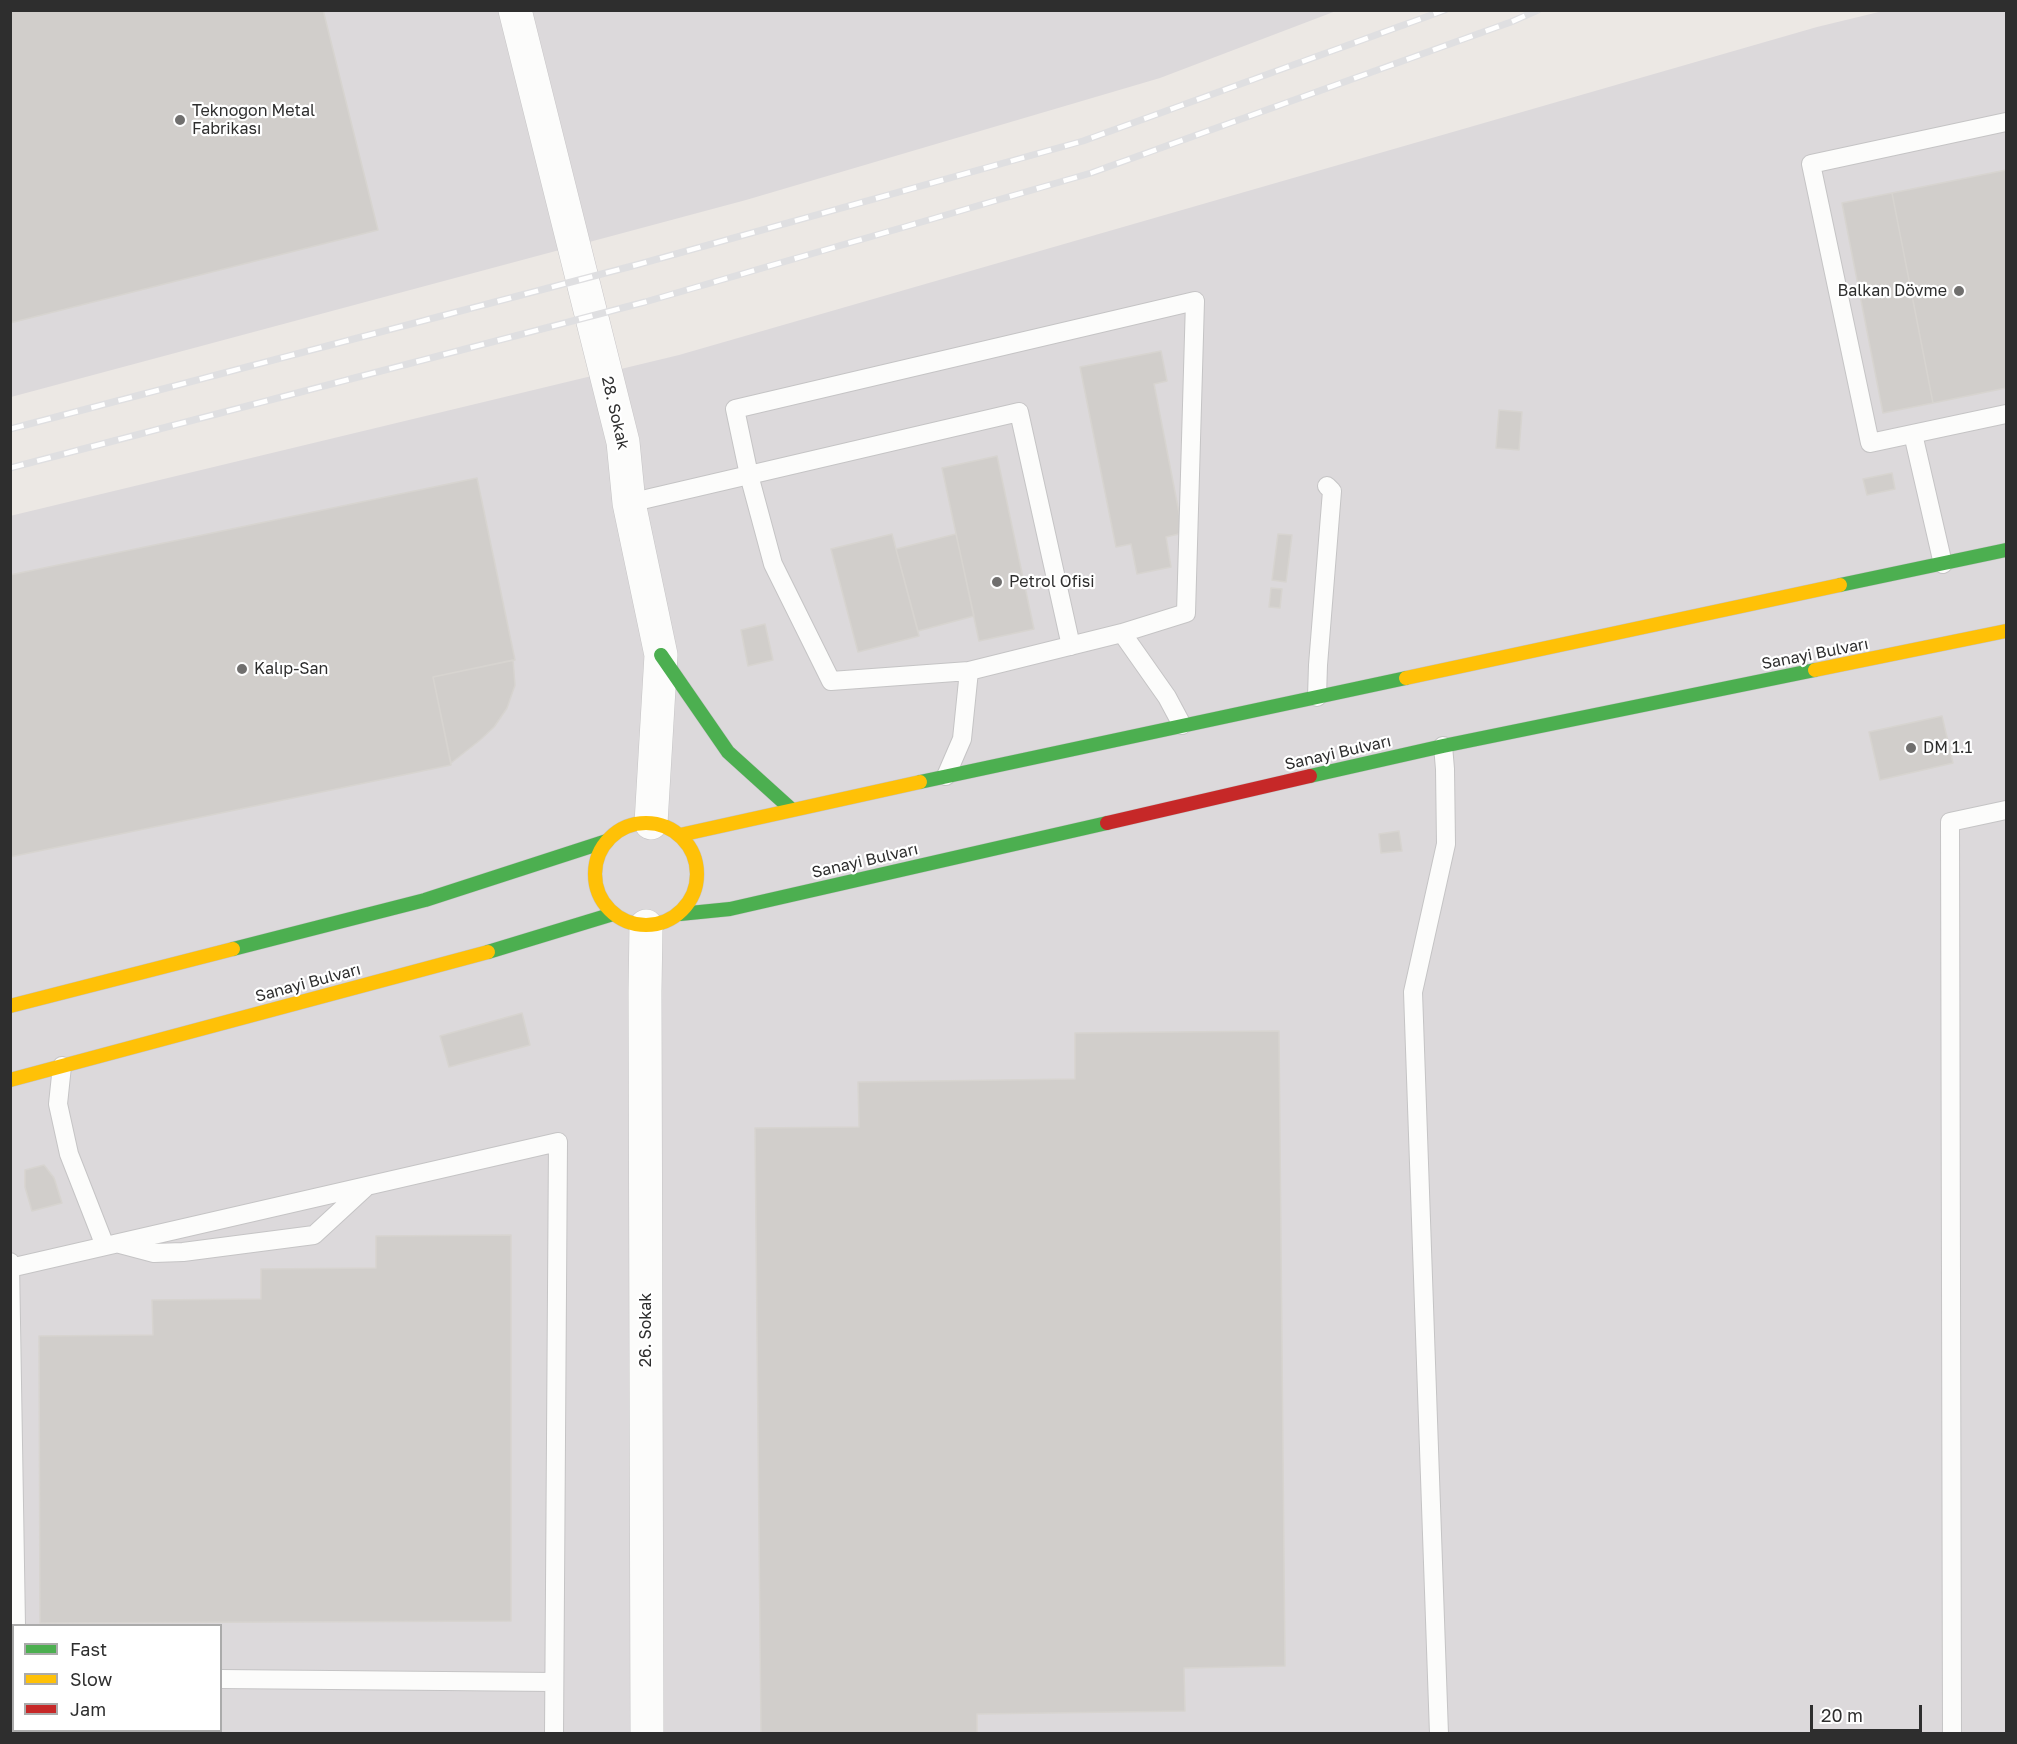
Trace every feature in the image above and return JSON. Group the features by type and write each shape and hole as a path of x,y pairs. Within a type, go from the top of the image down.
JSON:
{"main road":[{"path":"665,829 692,849 698,865 698,884 691,900 680,914 664,923 646,926 628,923 613,914 602,902 596,887 595,870 599,855 607,841 619,830 634,824 665,829 791,809 2007,550"},
{"name":"Sanayi Bulvarı","path":"680,914 730,909 1443,746 2007,632"},
{"path":"661,655 728,752 791,809"},
{"path":"10,1006 425,900 607,841"},
{"name":"Sanayi Bulvarı","path":"10,1080 476,955 613,914"}],"street":[{"name":"28. Sokak","path":"515,10 623,442 629,503 661,655 665,829"},
{"name":"26. Sokak","path":"646,926 647,1734"}],"lane":[{"path":"2007,122 1811,164 1870,443 2007,414"},
{"path":"1195,302 1186,613 1122,633 969,671 831,681 772,564 735,409 1195,302"},
{"path":"629,503 1019,412 1071,646"},
{"path":"1913,434 1943,564"},
{"path":"1317,697 1332,490 1327,486"},
{"path":"1122,633 1167,697 1182,725"},
{"path":"946,776 962,739 969,671"},
{"path":"1439,1734 1413,992 1446,844 1443,746"},
{"path":"1952,1734 1950,822 2007,810"},
{"path":"63,1066 58,1104 69,1154 111,1245"},
{"path":"16,1624 11,1266 558,1142 554,1734"},
{"path":"111,1245 164,1253 263,1243 314,1235 367,1186"},
{"path":"222,1679 554,1682"}],"shaded area":[{"path":"11,11 1336,11 1160,78 746,200 11,397"},
{"path":"1883,11 2006,11 2006,1733 11,1733 10,516 679,355 1817,27"}],"building":[{"name":"Teknogon Metal Fabrikası","path":"10,10 323,10 378,230 10,323"},
{"name":"Balkan Dövme","path":"2006,170 2006,388 1933,403 1892,193"},
{"path":"1892,193 1933,403 1883,413 1842,203"},
{"path":"1161,351 1167,381 1154,384 1183,533 1166,537 1171,567 1137,574 1131,544 1116,547 1080,367"},
{"path":"1499,410 1522,412 1519,450 1496,448"},
{"path":"997,456 1034,629 979,641 942,468"},
{"path":"1892,473 1895,489 1867,495 1863,479"},
{"name":"Kalıp-San","path":"477,478 515,660 433,677 451,765 10,857 10,575"},
{"path":"892,534 919,636 858,652 831,549"},
{"path":"956,534 974,616 918,631 896,549"},
{"path":"1278,534 1292,535 1286,582 1272,580"},
{"path":"1271,588 1282,589 1280,608 1269,607"},
{"path":"765,624 773,660 748,666 741,630"},
{"path":"513,660 515,685 507,708 494,727 451,763 433,677"},
{"name":"DM 1.1","path":"1942,716 1953,763 1880,780 1869,732"},
{"path":"1399,831 1402,851 1381,853 1379,834"},
{"path":"522,1013 530,1045 449,1067 440,1036"},
{"path":"1279,1031 1285,1666 1184,1668 1185,1711 977,1714 977,1734 761,1734 755,1128 859,1127 858,1082 1075,1079 1075,1033"},
{"path":"44,1165 54,1178 62,1203 32,1211 25,1187 25,1170"},
{"path":"511,1235 511,1621 40,1623 39,1336 153,1335 152,1300 261,1299 261,1269 376,1268 376,1236"}],"railway":[{"path":"10,429 636,265 1083,141 1445,10"},
{"path":"10,468 645,302 1091,173 1511,22 1538,10"}],"traffic: fast":[{"path":"1840,585 2006,550"},
{"path":"661,655 728,752 791,809"},
{"path":"1310,776 1443,746 1815,670"},
{"path":"920,782 1406,678"},
{"path":"680,914 730,909 1107,823"},
{"path":"233,949 425,900 607,841"},
{"path":"488,952 613,914"}],"traffic: slow":[{"path":"1406,678 1840,585"},
{"path":"1815,670 2006,631"},
{"path":"680,835 920,782"},
{"path":"646,823 666,827 682,838 693,854 697,874 693,894 682,910 666,921 646,925 626,921 610,910 599,894 595,874 599,854 610,838 626,827 646,823"},
{"path":"10,1006 233,949"},
{"path":"10,1080 488,952"}],"traffic: jam":[{"path":"1107,823 1310,776"}],"place":[{"name":"Teknogon Metal Fabrikası","path":"180,120"},
{"name":"Balkan Dövme","path":"1959,291"},
{"name":"Petrol Ofisi","path":"997,582"},
{"name":"Kalıp-San","path":"242,669"},
{"name":"DM 1.1","path":"1911,748"}]}
